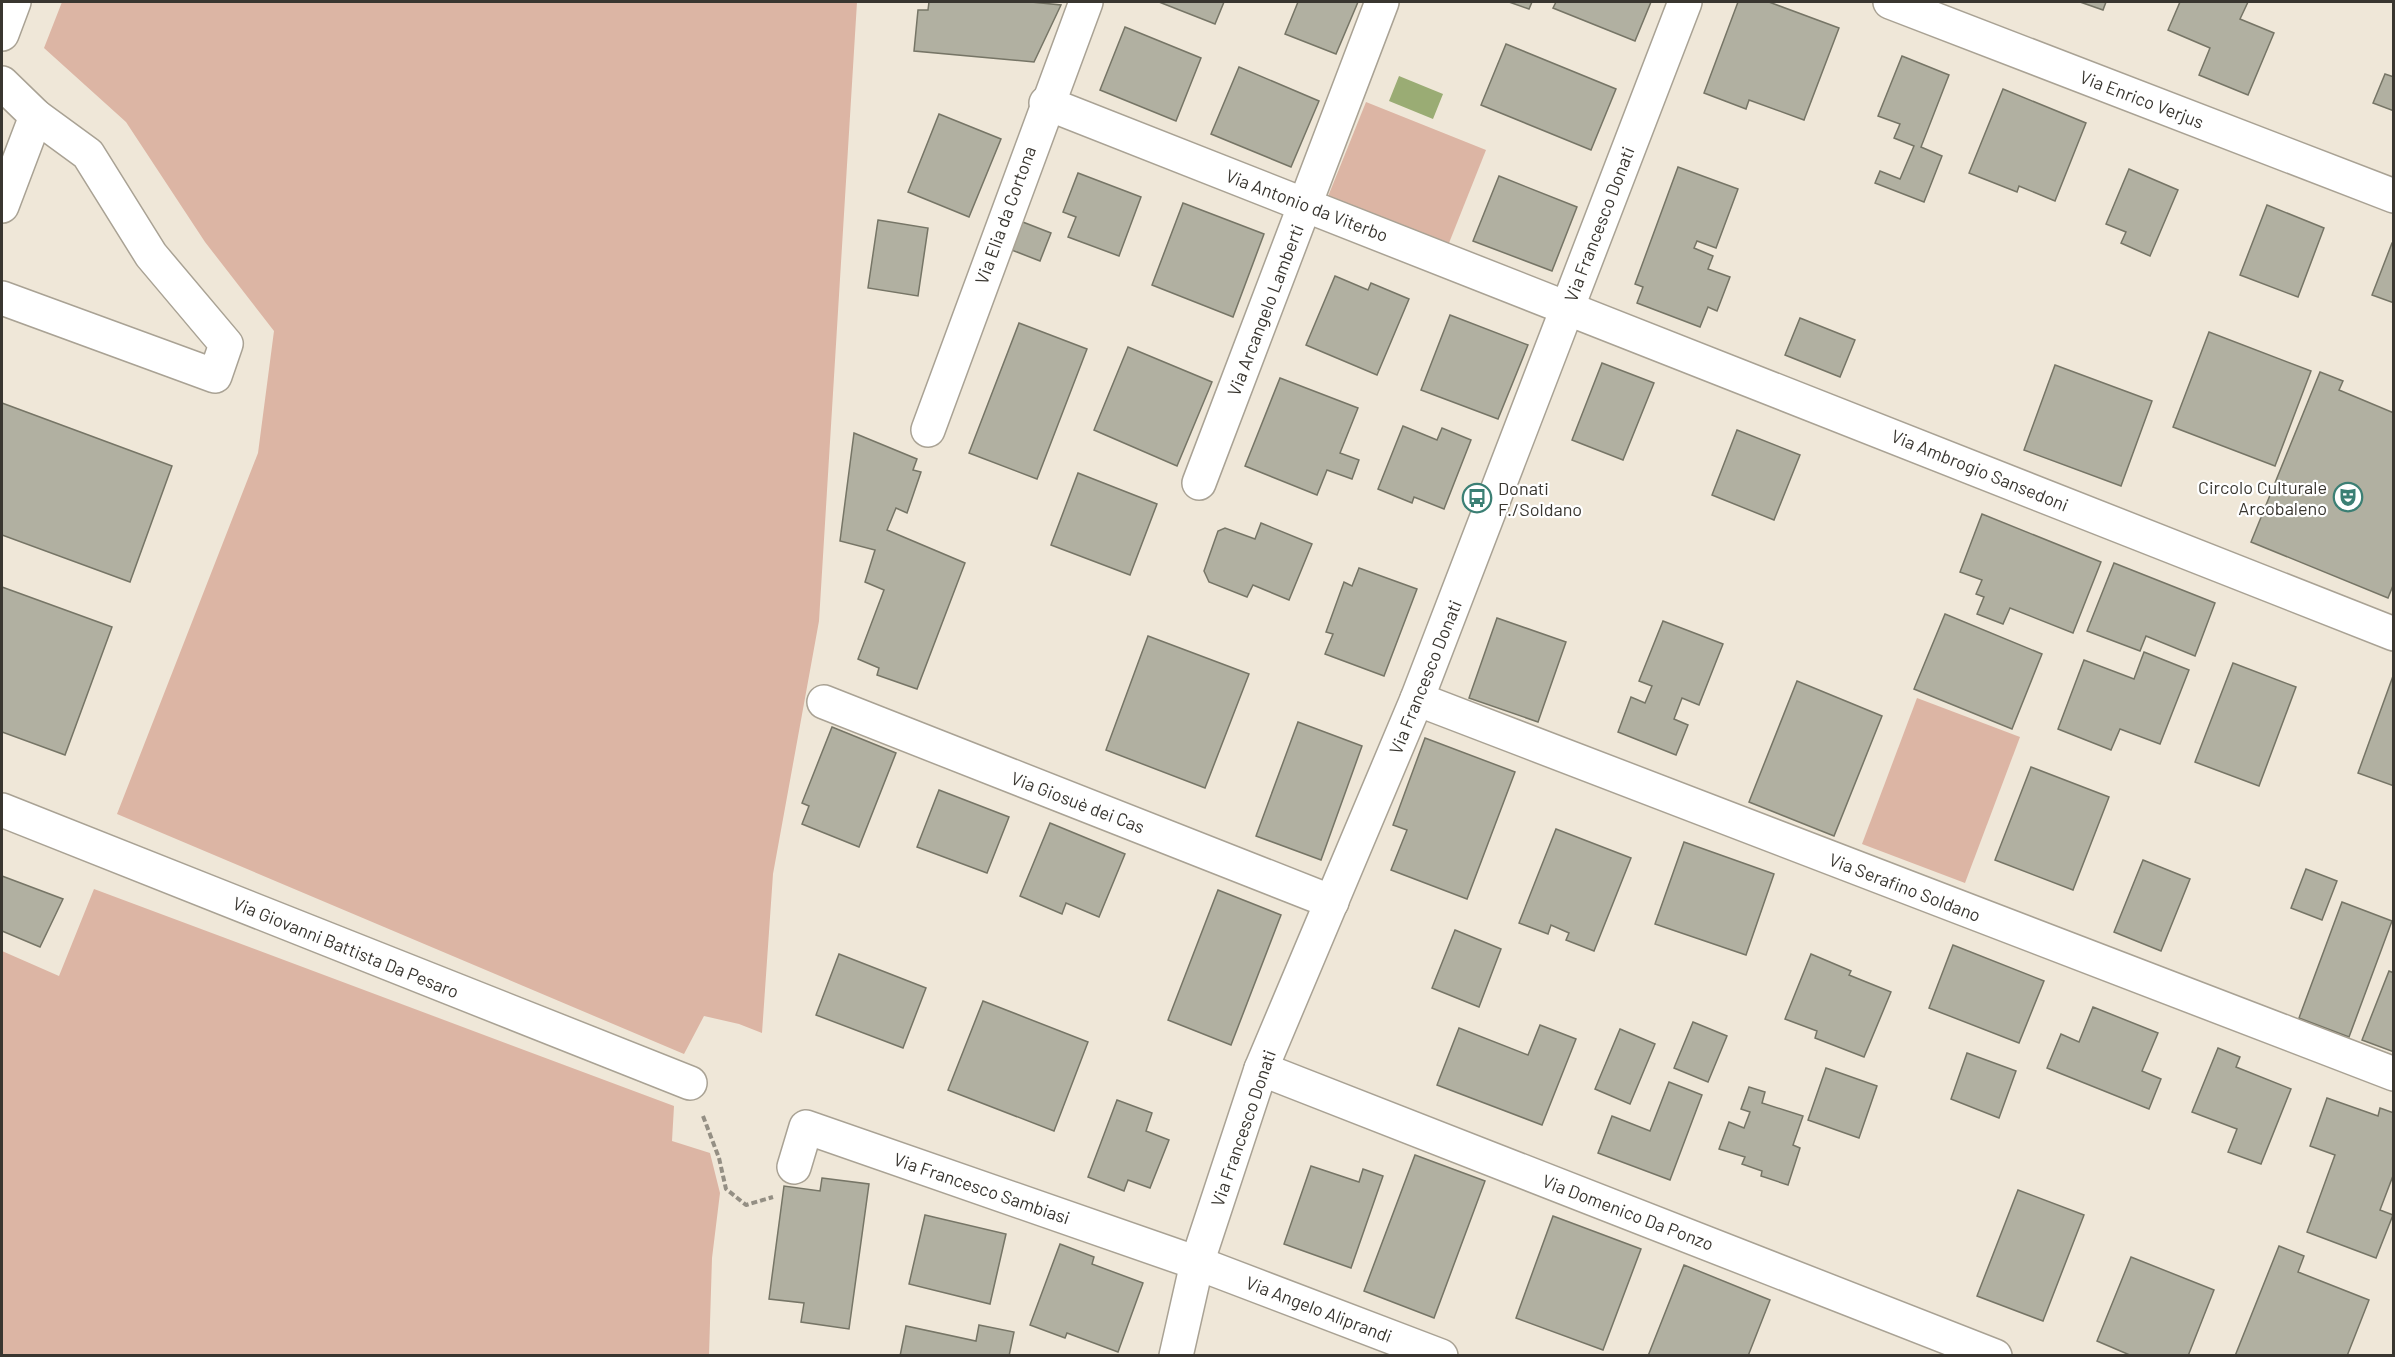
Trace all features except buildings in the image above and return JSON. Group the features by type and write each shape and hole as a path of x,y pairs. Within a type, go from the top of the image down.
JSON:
{"street":[{"name":"Via Elia da Cortona","path":"928,430 1046,103 1086,2"},
{"name":"Via Arcangelo Lamberti","path":"1199,483 1382,2"},
{"name":"Via Francesco Donati","path":"1176,1356 1197,1263 1261,1069 1417,699 1685,2"},
{"name":"Via Enrico Verjus","path":"1890,2 2394,196"},
{"path":"2,83 36,116 88,154 150,255 226,344 215,376 2,298"},
{"name":"Via Antonio da Viterbo","path":"1046,103 1568,307"},
{"path":"2,206 36,116"},
{"name":"Via Ambrogio Sansedoni","path":"1568,307 2394,634"},
{"name":"Via Serafino Soldano","path":"1417,699 2394,1074"},
{"name":"Via Giosuè dei Cas","path":"824,702 1332,902"},
{"name":"Via Giovanni Battista Da Pesaro","path":"2,810 690,1083"},
{"name":"Via Domenico Da Ponzo","path":"1261,1069 1995,1356"},
{"name":"Via Francesco Sambiasi","path":"794,1167 806,1127 1197,1263"},
{"name":"Via Angelo Aliprandi","path":"1197,1263 1441,1356"}],"path":[{"path":"690,1083 719,1158 726,1189 746,1205 776,1196 794,1167"}],"shaded area":[{"path":"62,2 857,2 819,621 773,874 762,1033 739,1024 704,1016 684,1054 117,814 258,453 274,331 205,242 126,122 44,48"},
{"path":"1399,76 1443,94 1433,119 1389,101"},
{"path":"1366,102 1486,150 1447,248 1327,199"},
{"path":"1917,698 2020,737 1965,883 1862,844"},
{"path":"94,889 674,1106 672,1141 710,1153 720,1193 712,1258 709,1355 2,1355 2,951 59,976"}],"place":[{"name":"Circolo Culturale Arcobaleno","path":"2348,497"},
{"name":"Donati F./Soldano","path":"1477,498"}]}
